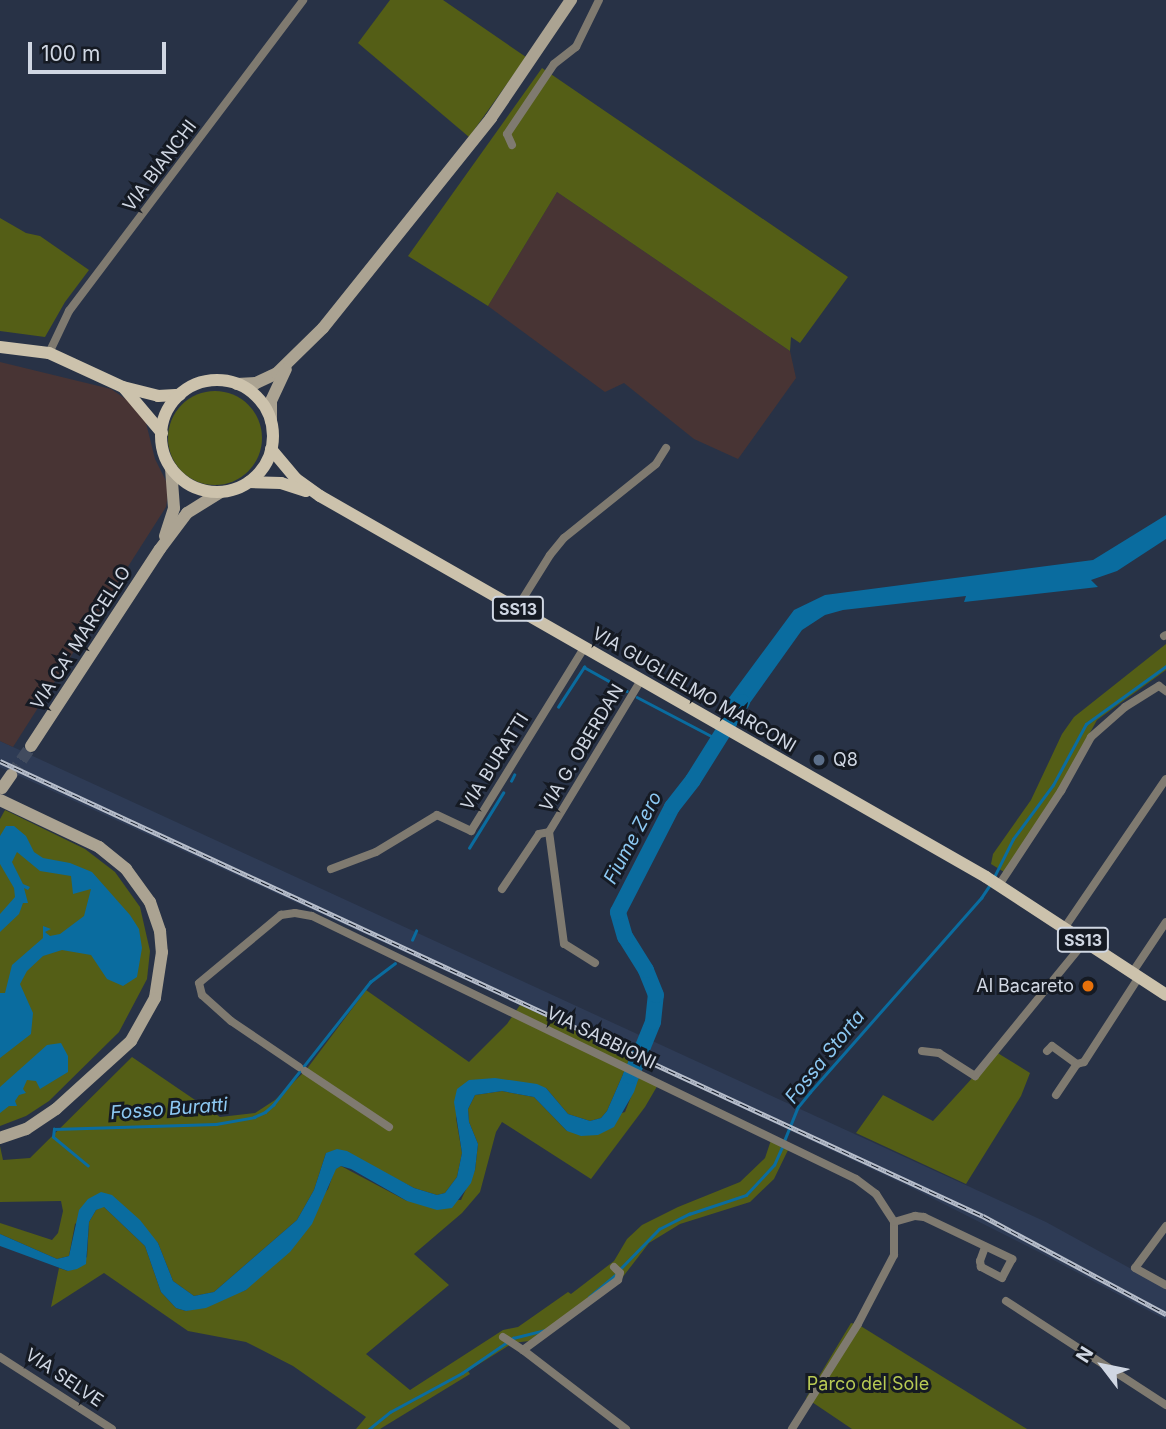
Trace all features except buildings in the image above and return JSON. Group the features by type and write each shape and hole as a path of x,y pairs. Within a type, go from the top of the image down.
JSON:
{"main road":[{"path":"249,482 262,469 271,449 274,391 290,363 391,246 483,129 571,0"},
{"path":"0,347 49,354 123,387 158,396 180,395 207,382 237,384 262,381 290,363"},
{"path":"237,384 260,400 271,421"},
{"path":"123,387 162,433"},
{"path":"180,395 166,415 162,433 164,452 172,468 189,485 220,492"},
{"name":"VIA GUGLIELMO MARCONI","path":"271,449 295,478 320,496 986,877 1166,995"},
{"path":"160,549 174,508 172,468"},
{"name":"VIA GUGLIELMO MARCONI","path":"220,492 249,482 281,483 320,496"},
{"path":"160,549 187,513 220,492"},
{"name":"VIA CA' MARCELLO","path":"31,746 160,549"},
{"path":"0,1138 26,1129 56,1109 131,1041 155,998 162,951 160,931 150,902 126,869 99,848 1,794 11,775"}],"street":[{"name":"VIA BIANCHI","path":"49,354 69,311 303,0"},
{"path":"512,145 507,134 554,64 576,47 599,0"},
{"path":"517,608 550,555 564,538 656,464 666,448"},
{"name":"VIA BURATTI","path":"331,869 376,852 437,815 471,831 584,648"},
{"name":"VIA G. OBERDAN","path":"595,963 564,944 549,832 641,680"},
{"path":"999,885 1061,791 1091,737 1125,707 1159,686 1166,691"},
{"path":"1065,928 1166,779"},
{"name":"VIA G. OBERDAN","path":"502,889 539,834 549,832"},
{"name":"VIA SABBIONI","path":"388,1127 231,1021 202,995 199,984 281,915 295,913 312,916 856,1179 876,1194 894,1222"},
{"path":"1047,1051 1052,1046 1077,1063 1084,1062 1166,922"},
{"path":"922,1051 939,1052 975,1076 1085,941"},
{"path":"1056,1095 1077,1063"},
{"path":"792,1429 858,1324 894,1255 894,1222 915,1216 925,1217 985,1247"},
{"path":"1166,1226 1135,1268 1166,1285"},
{"path":"523,1350 618,1280 617,1270"},
{"path":"1006,1301 1166,1405"},
{"path":"507,1339 626,1429"},
{"name":"VIA SELVE","path":"0,1357 112,1429"}],"shaded area":[{"path":"557,192 790,351 796,378 738,459 694,439 624,383 605,392 488,306"},
{"path":"0,362 111,389 136,406 145,419 155,459 169,487 166,507 13,747 0,741"},
{"path":"0,741 1046,1222 1166,1288 1166,1320 914,1189 644,1062 0,767"}],"green space":[{"path":"390,0 443,0 526,57 469,137 358,43"},
{"path":"542,68 848,277 800,343 791,337 790,351 557,192 488,306 408,256"},
{"path":"0,218 26,233 40,236 89,270 65,302 45,337 0,331"},
{"path":"215,391 233,395 248,405 258,420 262,438 258,456 248,471 233,481 215,485 197,481 182,471 172,456 168,438 172,420 182,405 197,395"},
{"path":"1166,644 1166,670 1097,720 1063,782 1004,872 991,864 993,854 1031,800 1062,734 1074,717"},
{"path":"5,810 85,849 115,872 140,907 150,951 147,979 119,1032 49,1101 26,1116 0,1126 0,819"},
{"path":"366,990 469,1062 507,1024 520,1005 631,1056 607,1111 601,1118 590,1121 568,1114 546,1088 469,1080 456,1118 462,1153 457,1177 445,1193 437,1195 414,1188 389,1175 326,1153 314,1190 297,1220 214,1292 194,1296 173,1281 158,1243 111,1195 75,1224 69,1256 57,1259 0,1234 0,1223 52,1240 58,1233 63,1211 61,1201 0,1202 0,1146 3,1160 30,1158 132,1057 220,1117 255,1113 275,1100 306,1070"},
{"path":"996,1052 1030,1073 1021,1096 966,1184 856,1133 883,1095 933,1121"},
{"path":"640,1074 659,1083 645,1107 591,1179 502,1122 496,1132 480,1192 462,1213 414,1254 449,1285 366,1354 410,1390 503,1330 518,1327 568,1292 571,1294 614,1261 627,1239 642,1225 740,1182 765,1158 772,1137 790,1146 774,1179 750,1202 680,1224 649,1243 622,1278 534,1344 529,1341 513,1343 468,1371 470,1374 380,1429 356,1429 366,1417 293,1366 246,1342 188,1331 104,1273 51,1307 59,1268 68,1271 87,1257 89,1222 96,1210 103,1206 145,1246 161,1292 176,1308 186,1311 246,1290 328,1189 335,1169 341,1166 407,1201 461,1200 475,1170 478,1144 469,1122 468,1109 475,1095 502,1091 534,1097 567,1131 625,1112"},
{"name":"Parco del Sole","path":"851,1323 859,1325 1027,1429 852,1429 806,1398"}],"water":[{"path":"1166,515 1166,539 1117,571 1091,580 1098,587 964,602 966,596 843,610 825,615 802,630 737,721 720,710 794,610 825,595 1093,560"},
{"path":"6,826 14,826 26,836 34,852 43,858 70,863 92,872 130,915 139,929 142,948 137,977 123,986 107,979 91,955 62,950 43,956 27,971 20,984 33,1013 31,1034 0,1058 0,993 5,993 12,965 43,938 43,926 51,929 45,932 50,936 60,934 84,916 91,889 73,894 71,876 40,871 17,852 12,862 23,884 30,887 28,890 24,888 28,903 23,903 19,914 0,932 0,914 15,897 14,888 0,864 0,836"},
{"path":"61,1043 68,1056 68,1072 40,1089 36,1081 27,1080 23,1089 26,1093 19,1095 15,1101 17,1106 9,1106 0,1113 0,1087 47,1045"},
{"path":"631,1056 644,1062 634,1092 614,1127 598,1135 581,1136 567,1131 534,1097 502,1091 475,1095 468,1109 469,1122 478,1144 475,1170 471,1183 452,1208 437,1210 407,1201 341,1166 336,1169 312,1224 290,1252 246,1290 206,1308 186,1311 176,1308 161,1292 145,1246 104,1207 96,1210 89,1222 86,1264 77,1269 68,1271 0,1246 0,1234 57,1259 69,1256 79,1210 88,1199 101,1192 112,1195 140,1220 158,1243 173,1281 194,1296 214,1292 297,1220 314,1190 326,1153 337,1149 347,1151 414,1188 437,1195 445,1193 457,1177 462,1153 454,1102 457,1089 469,1080 495,1078 537,1084 546,1088 568,1114 590,1121 601,1118 607,1111"}],"waterway":[{"name":"Fossa Storta","path":"994,877 1013,839 1053,785 1086,724 1166,666"},
{"name":"Fosso Buratti","path":"558,707 584,667 627,691"},
{"name":"Fosso Buratti","path":"637,697 717,739"},
{"name":"Fiume Zero","path":"631,1076 653,1022 656,995 646,970 625,937 618,912 672,807 693,780 742,702"},
{"name":"Fosso Buratti","path":"511,781 514,775"},
{"name":"Fosso Buratti","path":"469,848 503,793"},
{"name":"Fossa Storta","path":"784,1141 798,1107 810,1092 989,886"},
{"name":"Fosso Buratti","path":"412,940 416,931"},
{"name":"Fosso Buratti","path":"88,1166 53,1137 54,1129 216,1124 254,1117 265,1112 370,982 395,963"},
{"name":"Fossa Storta","path":"620,1269 659,1229 689,1214 746,1195 774,1165 782,1147"},
{"name":"Fossa Storta","path":"589,1297 616,1274"},
{"name":"Fossa Storta","path":"369,1429 390,1412 462,1373 513,1338 544,1330"}],"tunnel":[{"path":"11,775 31,746"}],"railway":[{"path":"0,761 983,1216 1166,1314"}],"place":[{"name":"Q8","path":"819,760"},
{"name":"Al Bacareto","path":"1088,986"}]}
